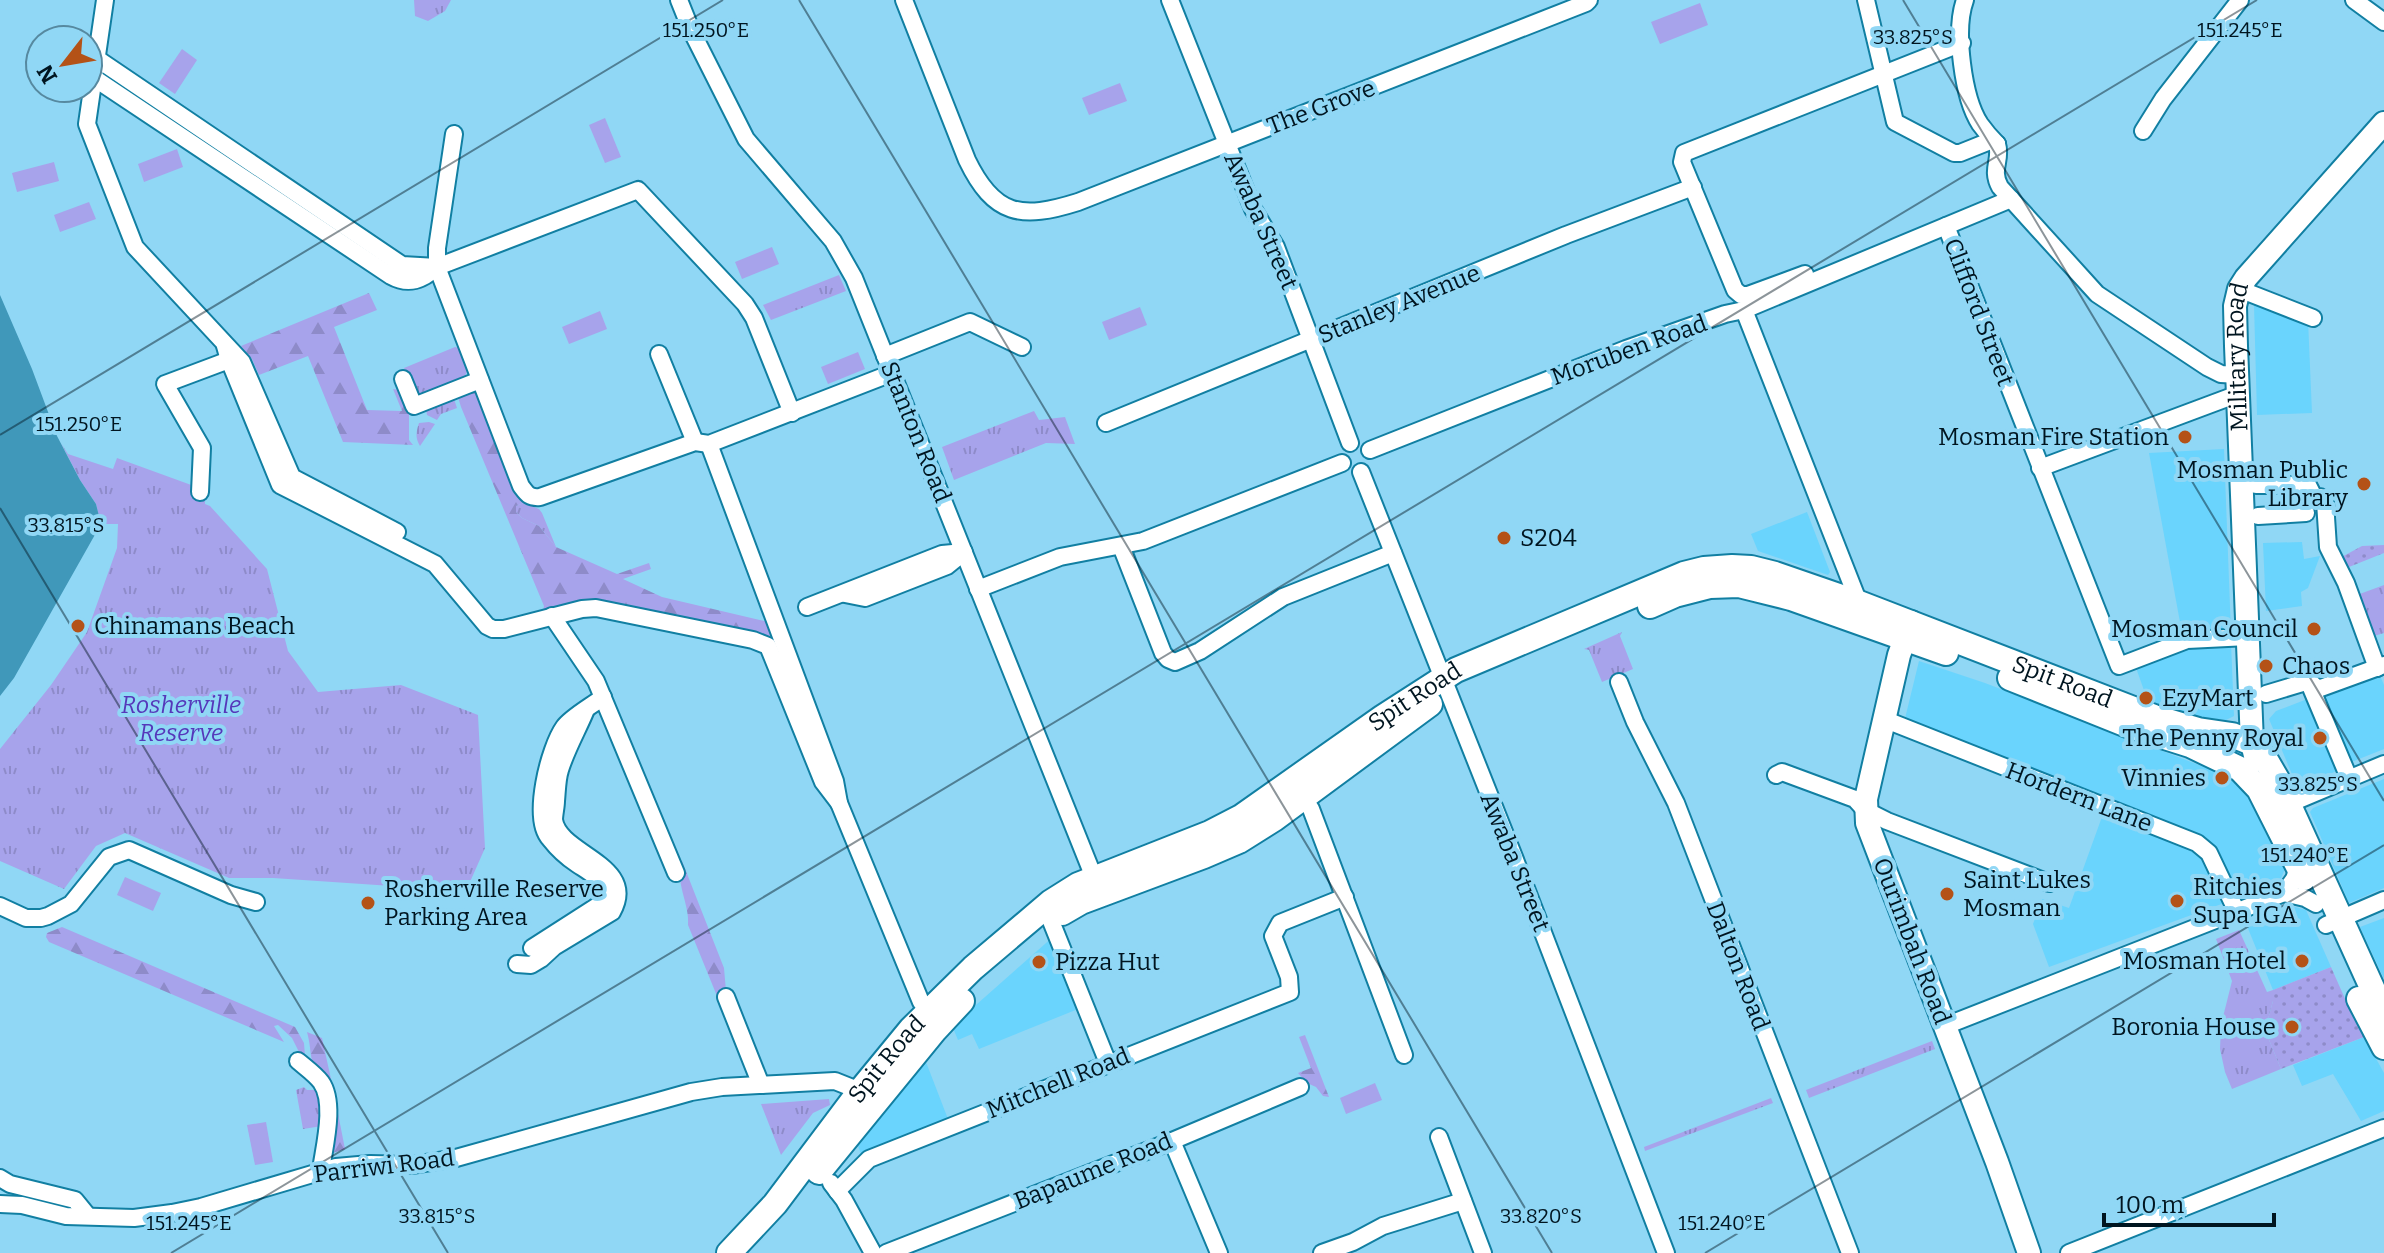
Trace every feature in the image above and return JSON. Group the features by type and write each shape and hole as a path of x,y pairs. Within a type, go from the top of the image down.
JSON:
{"highway":[{"name":"Spit Road","path":"729,1253 815,1164 973,968 1035,913 1063,894 1097,886 1298,790 1383,717 1684,574 1704,569 1751,568 1859,603 1908,630 2130,726 2190,745 2240,769"},
{"name":"Spit Road","path":"1446,685 1675,595 1710,586 1739,585 1908,630 2154,717 2198,730 2232,735 2252,743"},
{"name":"Military Road","path":"2252,743 2268,762 2289,804 2359,1000 2384,1047"},
{"name":"Military Road","path":"2240,769 2259,789 2384,1014"},
{"name":"Spit Road","path":"752,1253 815,1164 860,1091 936,1016 1097,886"}],"main road":[{"name":"Military Road","path":"2282,832 2275,800 2255,759 2252,743 2235,306 2239,289 2246,278 2384,123"},
{"path":"1865,810 1895,673 1908,630"},
{"path":"2190,745 2231,751 2252,743"},
{"name":"Ourimbah Road","path":"1865,810 1867,823 2029,1253"}],"street":[{"path":"101,24 105,0"},
{"name":"Stanton Road","path":"679,0 746,139 833,241 854,278 1097,886"},
{"name":"The Grove","path":"904,0 972,171 989,196 1005,207 1028,212 1057,209 1563,13 1589,0"},
{"name":"Awaba Street","path":"1170,0 1253,209 1276,247 1350,443"},
{"path":"1866,0 1892,116 1899,126 1954,153 1990,141 1997,144"},
{"path":"1965,0 1962,8 1962,65 1979,123 1999,148 1994,168 1996,179 2097,294 2238,385"},
{"path":"2143,131 2163,99 2240,0"},
{"path":"2354,0 2384,22"},
{"path":"1693,187 1682,162 1685,152 1962,43"},
{"path":"104,63 402,265 437,267"},
{"path":"104,85 391,276 407,282 428,276 437,267 638,190 745,304 754,318 792,413"},
{"path":"90,104 87,124 135,247 227,353 242,362 292,477 437,552 505,628 596,608 753,640 768,646 823,782 839,803"},
{"path":"454,134 437,248 437,267 521,486 532,498 792,413 892,373"},
{"name":"Moruben Road","path":"1693,187 1735,290 1741,295 1835,263 1887,250"},
{"name":"Stanley Avenue","path":"1106,423 1566,235 1693,187"},
{"name":"Moruben Road","path":"1370,450 1626,349 1744,310 2011,199"},
{"name":"Clifford Street","path":"1946,226 2119,666 2187,640 2248,637"},
{"path":"2239,289 2313,318"},
{"path":"1744,310 1859,603"},
{"path":"885,356 970,322 1022,347"},
{"path":"200,492 202,448 165,384 227,353"},
{"path":"659,354 702,443 775,619 835,781 839,803 919,998 936,1016"},
{"path":"403,379 414,406 480,380"},
{"path":"2040,468 2238,385"},
{"path":"1350,443 1364,443 1370,450 1371,462 1361,472 1348,470 1342,463 1341,453 1350,443"},
{"path":"978,589 1060,557 1143,541 1342,463"},
{"name":"Awaba Street","path":"1361,472 1666,1253"},
{"path":"2256,485 2308,485 2314,497 2320,497 2325,502 2328,547 2380,666 2318,689 2309,681"},
{"path":"2258,516 2306,513"},
{"path":"1121,546 1163,653 1175,662 1200,651 1283,597 1393,553"},
{"path":"807,607 843,594 865,598 947,566 964,552"},
{"path":"552,616 596,681 676,873"},
{"path":"2266,694 2309,681"},
{"path":"2309,681 2349,778"},
{"name":"Dalton Road","path":"1619,682 1635,722 1676,803 1850,1253"},
{"path":"532,948 599,905 606,894 601,881 592,872 576,863 547,837 541,819 547,768 565,726 603,697"},
{"path":"517,964 531,965 541,959 554,947 612,912 616,903 617,892 611,876 600,863 582,854 558,831 554,820 559,771 585,712"},
{"name":"Hordern Lane","path":"1886,720 2197,843 2209,853 2237,912"},
{"path":"2289,804 2384,764"},
{"path":"1298,790 1311,809 1404,1055"},
{"path":"1865,810 2049,883"},
{"path":"0,906 26,918 48,916 71,904 109,857 129,850 231,895 256,902"},
{"path":"1945,1026 2284,893 2299,865"},
{"path":"2284,893 2305,898 2327,916 2384,900"},
{"name":"Mitchell Road","path":"837,1191 869,1159 1290,992 1289,977 1273,936 1276,927 1345,897"},
{"path":"1051,921 1108,1063"},
{"path":"726,997 761,1085"},
{"path":"298,1061 320,1081 329,1105 321,1170"},
{"name":"Parriwi Road","path":"0,1204 22,1205 66,1216 134,1218 201,1207 321,1170 352,1165 411,1166 432,1163 691,1092 722,1087 835,1081 860,1091"},
{"name":"Bapaume Road","path":"886,1253 1172,1141 1300,1087"},
{"path":"2069,1253 2384,1128"},
{"path":"1439,1137 1483,1253"},
{"path":"1172,1141 1219,1253"},
{"path":"815,1164 837,1191 873,1253"},
{"path":"0,1178 10,1184 75,1200 88,1216"},
{"path":"1338,1253 1383,1226 1463,1201"},
{"path":"1322,1253 1353,1242"}],"shaded area":[{"path":"0,295 57,436 96,504 101,524 14,678 0,696"},
{"path":"2258,301 2308,320 2312,413 2257,415 2254,305"},
{"path":"2224,449 2231,633 2182,633 2149,453"},
{"path":"1807,512 1830,572 1828,575 1758,551 1751,534"},
{"path":"2302,542 2304,559 2320,556 2308,588 2301,592 2302,606 2266,611 2263,543"},
{"path":"2231,642 2234,716 2226,720 2199,717 2154,703 2146,696 2135,665 2185,644"},
{"path":"1919,661 1985,683 2225,775 2239,785 2251,800 2270,835 2285,869 2279,883 2049,967 2033,924 2042,899 2069,908 2103,814 1901,735"},
{"path":"2378,671 2384,685 2384,749 2349,763 2321,694"},
{"path":"2310,698 2339,770 2302,786 2296,784 2269,719 2276,711"},
{"path":"2384,779 2384,888 2349,903 2310,812 2313,808"},
{"path":"2295,907 2306,910 2331,967 2273,990 2247,926"},
{"path":"2384,918 2384,979 2360,927"},
{"path":"1054,936 1083,1007 979,1049 972,1034 958,1040 953,1028 959,1020"},
{"path":"2364,1037 2384,1073 2384,1111 2361,1121 2333,1074 2302,1086 2293,1065"},
{"path":"926,1062 948,1119 861,1154 858,1146"}],"green space":[{"path":"414,0 451,0 445,11 428,21 415,16"},
{"path":"1700,3 1708,25 1660,44 1651,22"},
{"path":"182,49 197,60 175,94 159,83"},
{"path":"1120,83 1127,101 1089,115 1082,98"},
{"path":"605,118 621,157 605,163 589,125"},
{"path":"177,149 183,167 144,182 138,164"},
{"path":"54,162 59,181 17,192 12,173"},
{"path":"89,202 96,219 60,232 54,215"},
{"path":"772,247 779,264 742,279 735,262"},
{"path":"839,275 846,291 771,320 763,305"},
{"path":"369,293 377,310 334,327 367,410 402,411 393,389 399,390 409,413 409,440 413,445 343,442 308,356 259,375 252,359 241,346"},
{"path":"1140,307 1147,325 1109,340 1102,322"},
{"path":"600,311 607,329 569,344 562,327"},
{"path":"459,348 467,372 462,382 420,397 415,393 404,368"},
{"path":"858,352 865,369 828,384 821,367"},
{"path":"466,389 476,390 515,491 524,503 516,506 516,512 539,526 556,547 617,574 649,563 651,569 623,579 662,597 773,623 776,630 764,639 595,602 543,611 544,606 461,407 457,394"},
{"path":"453,396 457,408 441,414 437,420 427,415 426,408"},
{"path":"1034,411 1039,420 1065,417 1075,444 1046,443 954,480 942,447"},
{"path":"419,423 435,424 420,446 416,435"},
{"name":"Rosherville Reserve","path":"61,443 68,454 113,469 117,458 205,490 205,504 267,569 288,651 318,692 401,685 478,715 485,848 466,891 273,878 229,878 125,833 96,846 64,889 0,861 0,749 51,685 87,632 117,548 118,524 101,524 96,504"},
{"path":"524,503 542,513 556,547 539,526 516,512 516,506"},
{"path":"2384,545 2384,553 2344,569 2338,559 2362,546"},
{"path":"2384,585 2384,633 2374,636 2357,595"},
{"path":"1622,632 1620,636 1633,669 1602,682 1589,650 1584,649"},
{"path":"682,861 724,968 726,991 719,1001 688,925 680,876"},
{"path":"125,877 161,893 153,911 117,895"},
{"path":"62,927 295,1027 304,1043 305,1056 301,1056 292,1038 278,1025 274,1026 284,1042 49,942 47,933"},
{"path":"2239,930 2267,992 2273,990 2265,1030 2281,1069 2232,1089 2220,1049 2221,1025 2232,981 2216,939"},
{"path":"2331,967 2364,1037 2281,1069 2265,1030 2273,990"},
{"path":"307,1032 322,1038 331,1079 323,1080 315,1067"},
{"path":"1305,1035 1329,1097 1323,1096 1298,1073 1311,1068 1299,1037"},
{"path":"1932,1041 1935,1049 1809,1098 1806,1090"},
{"path":"332,1083 345,1149 327,1155 325,1085"},
{"path":"1375,1083 1382,1100 1346,1114 1340,1098"},
{"path":"304,1087 315,1090 317,1094 322,1126 303,1129 296,1090"},
{"path":"1771,1098 1773,1103 1645,1151 1644,1147"},
{"path":"829,1099 830,1105 813,1113 781,1155 761,1104"},
{"path":"266,1122 273,1162 255,1165 247,1125"}],"place":[{"name":"Mosman Fire Station","path":"2185,437"},
{"name":"Mosman Public Library","path":"2364,484"},
{"name":"S204","path":"1504,538"},
{"name":"Chinamans Beach","path":"78,626"},
{"name":"Mosman Council","path":"2314,629"},
{"name":"Chaos","path":"2266,666"},
{"name":"EzyMart","path":"2146,698"},
{"name":"The Penny Royal","path":"2320,738"},
{"name":"Vinnies","path":"2222,778"},
{"name":"Saint Lukes Mosman","path":"1947,894"},
{"name":"Ritchies Supa IGA","path":"2177,901"},
{"name":"Rosherville Reserve Parking Area","path":"368,903"},
{"name":"Mosman Hotel","path":"2302,961"},
{"name":"Pizza Hut","path":"1039,962"},
{"name":"Boronia House","path":"2292,1027"}]}
